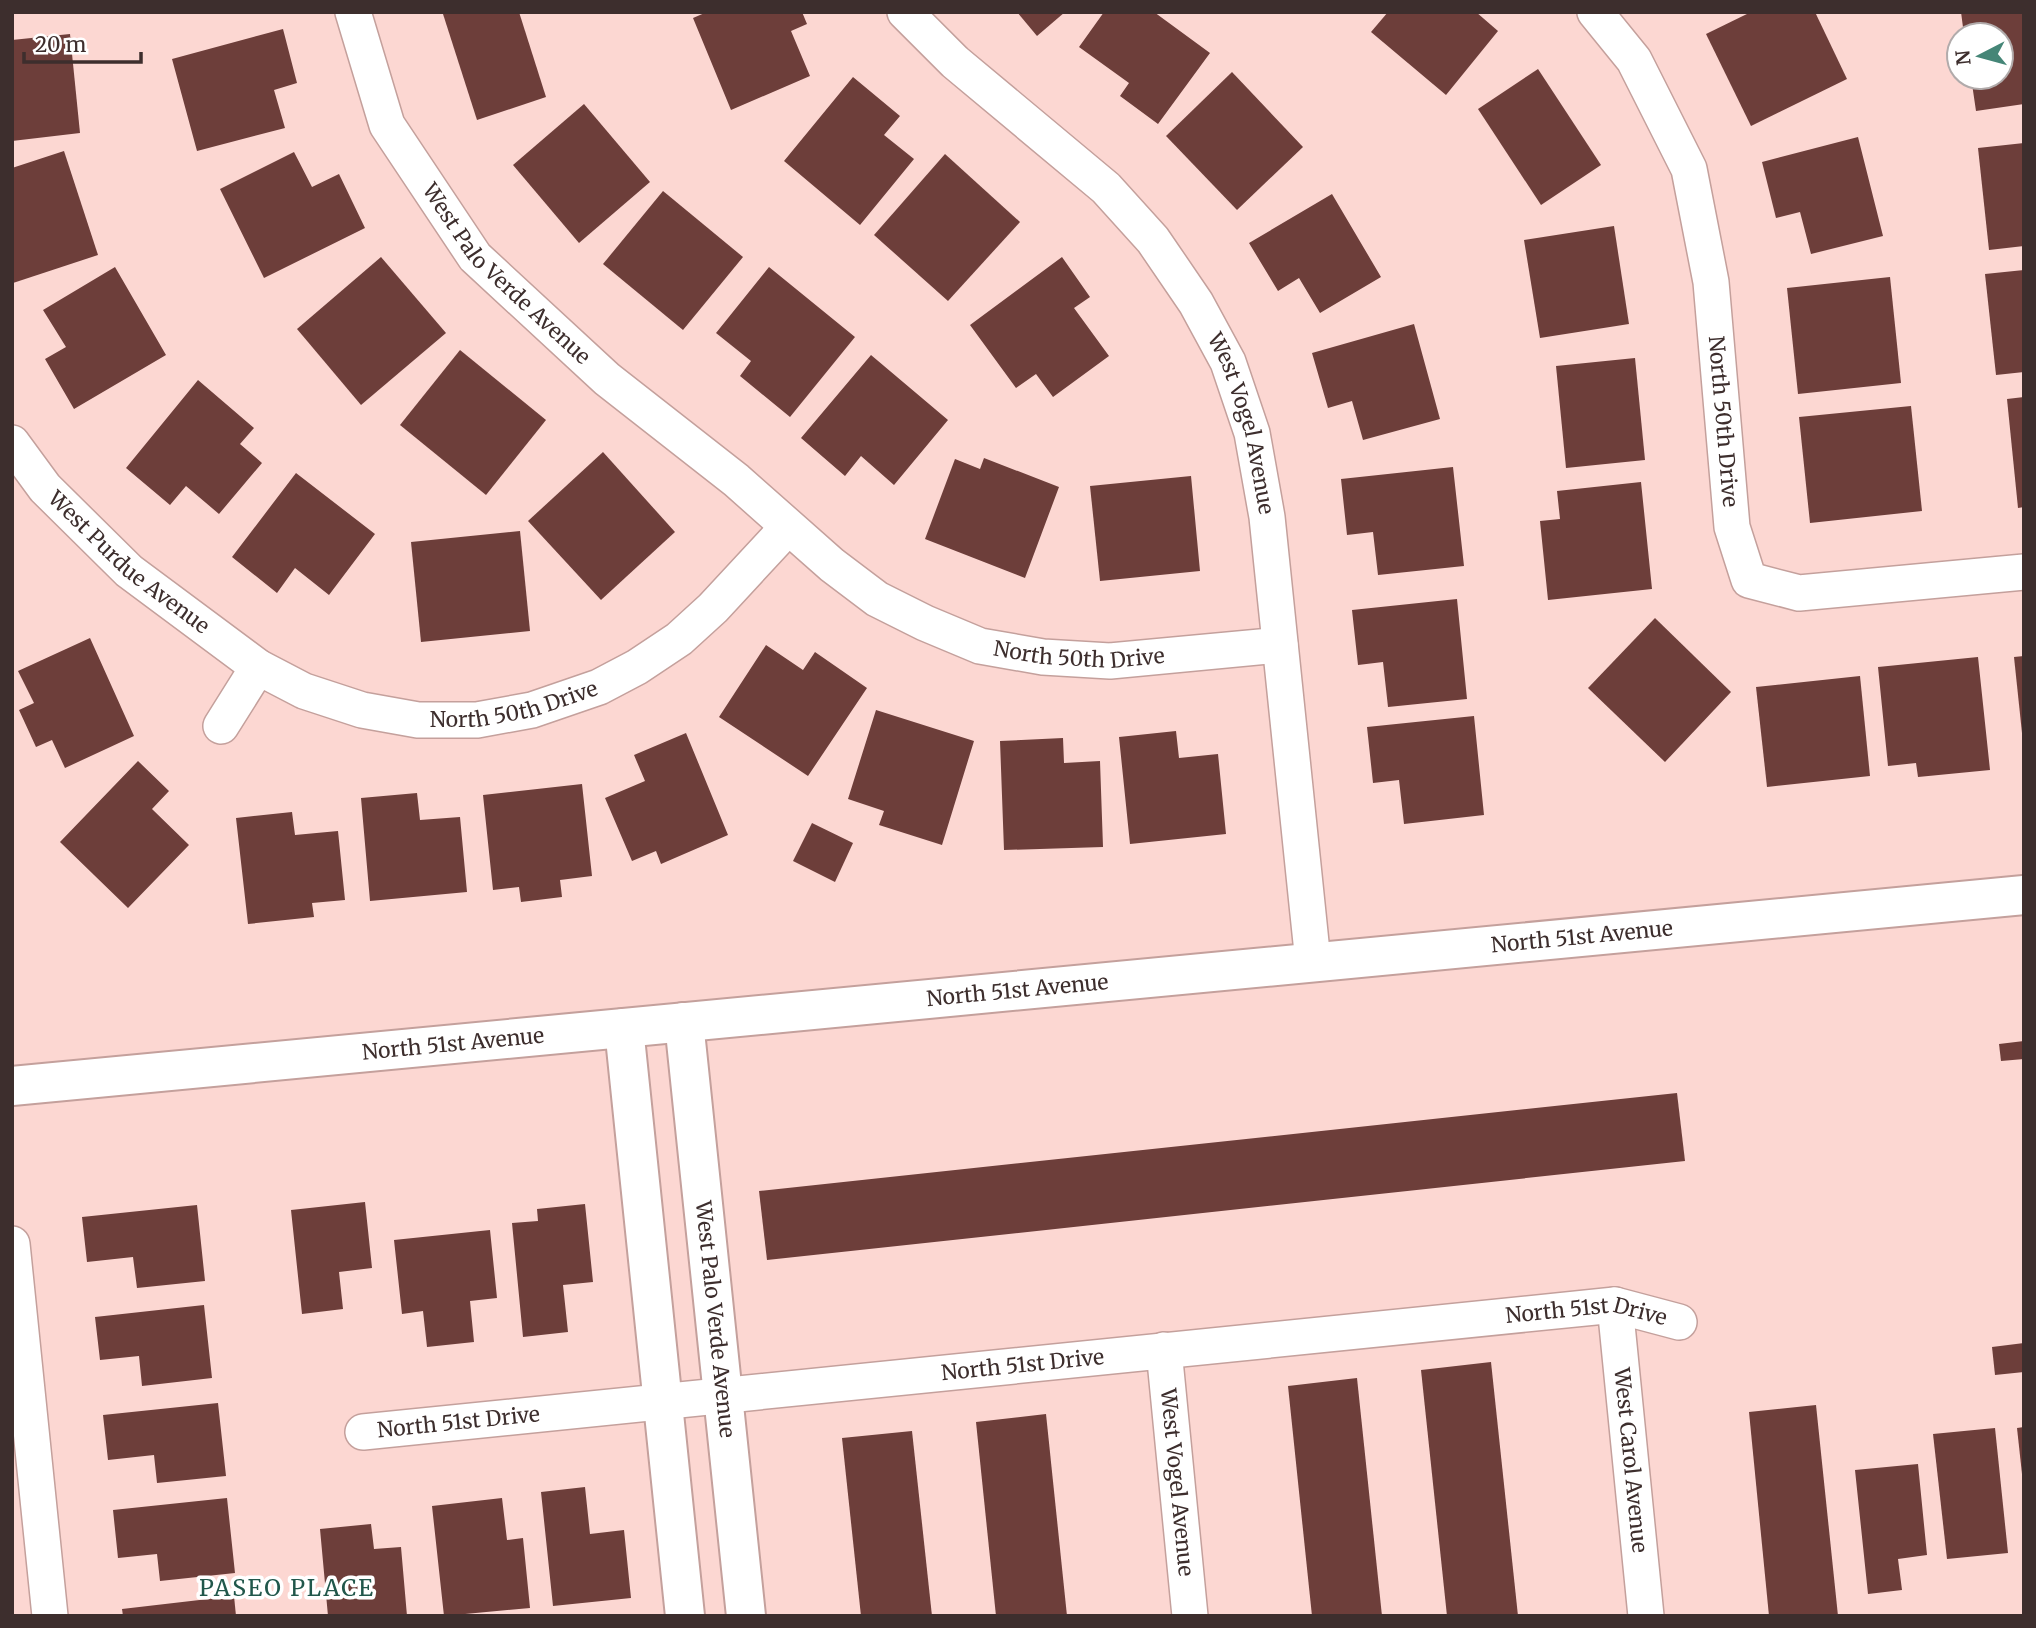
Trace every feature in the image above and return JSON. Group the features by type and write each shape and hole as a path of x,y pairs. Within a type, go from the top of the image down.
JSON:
{"main road":[{"name":"North 51st Avenue","path":"12,1086 2024,895"},
{"name":"West Palo Verde Avenue","path":"684,1022 746,1616"},
{"path":"624,1028 685,1616"}],"street":[{"name":"West Palo Verde Avenue","path":"353,12 387,125 475,257 607,379 736,480"},
{"name":"West Vogel Avenue","path":"905,12 955,62 1106,188 1153,240 1196,303 1228,362 1252,433 1267,517 1313,962"},
{"name":"North 50th Drive","path":"1595,12 1634,60 1689,169 1711,282 1732,527 1749,580 1800,593 2024,572"},
{"name":"West Purdue Avenue","path":"12,443 45,488 129,571 258,667"},
{"name":"North 50th Drive","path":"736,480 832,565 877,598 925,623 980,646 1043,657 1110,661 1280,645"},
{"name":"North 50th Drive","path":"258,667 304,691 362,710 418,720 477,720 532,710 599,688 679,639 722,599 788,527"},
{"path":"221,726 258,667"},
{"path":"12,1244 50,1616"},
{"name":"North 51st Drive","path":"363,1432 1615,1305 1679,1322"},
{"name":"West Carol Avenue","path":"1615,1305 1646,1616"},
{"name":"West Vogel Avenue","path":"1164,1350 1190,1616"}],"building":[{"path":"519,12 546,97 477,120 443,14"},
{"path":"707,12 802,12 807,24 791,31 810,76 731,110 693,18"},
{"path":"1017,12 1065,12 1037,36"},
{"path":"1104,12 1154,12 1210,53 1158,124 1120,96 1129,83 1079,47"},
{"path":"1388,12 1476,12 1498,31 1446,95 1371,32"},
{"path":"1751,12 1815,12 1847,79 1751,126 1706,34"},
{"path":"1961,12 2024,12 2024,104 1976,111 1973,91 2015,91 2015,21 1962,21"},
{"path":"283,29 297,83 274,90 285,128 197,151 172,59"},
{"path":"70,34 80,133 12,141 12,40"},
{"path":"1538,69 1601,165 1541,205 1478,109"},
{"path":"1232,72 1303,147 1237,210 1166,136"},
{"path":"853,77 900,116 884,135 914,159 860,225 784,161"},
{"path":"584,104 650,182 579,243 513,165"},
{"path":"1858,137 1883,236 1811,254 1800,212 1776,218 1762,162"},
{"path":"2024,143 2024,246 1989,250 1978,148"},
{"path":"64,151 98,255 13,283 12,168"},
{"path":"294,152 312,187 339,174 365,228 264,278 220,189"},
{"path":"945,154 1020,222 948,301 874,235"},
{"path":"663,191 743,257 683,330 603,264"},
{"path":"1332,194 1381,277 1320,313 1299,278 1278,291 1249,243"},
{"path":"1614,226 1629,324 1540,338 1524,240"},
{"path":"381,257 446,333 361,405 297,329"},
{"path":"1062,257 1090,297 1074,308 1109,356 1053,397 1036,374 1016,388 970,325"},
{"path":"115,267 166,355 74,409 45,359 66,347 43,310"},
{"path":"769,267 855,337 790,417 740,376 751,361 716,333"},
{"path":"2024,270 2024,372 1996,375 1985,274"},
{"path":"1890,277 1901,383 1798,394 1787,288"},
{"path":"1414,324 1440,419 1363,440 1352,401 1328,408 1312,353"},
{"path":"460,350 546,420 486,495 400,425"},
{"path":"871,355 948,420 894,485 861,456 845,476 801,438"},
{"path":"1635,358 1645,460 1566,468 1556,366"},
{"path":"198,380 254,428 240,444 262,463 219,514 186,486 170,505 126,468"},
{"path":"2024,397 2024,507 2018,508 2007,399"},
{"path":"1911,406 1922,511 1810,523 1799,417"},
{"path":"603,452 675,532 601,600 528,521"},
{"path":"984,458 1059,487 1025,578 925,539 955,459 980,469"},
{"path":"1453,467 1464,566 1378,575 1373,532 1347,535 1341,479"},
{"path":"296,473 375,534 329,595 295,568 277,593 232,557"},
{"path":"1191,476 1200,571 1100,581 1090,486"},
{"path":"1641,482 1652,589 1548,600 1540,521 1560,519 1557,491"},
{"path":"520,531 530,631 421,642 411,542"},
{"path":"1457,599 1467,699 1388,707 1383,662 1358,665 1352,610"},
{"path":"1655,618 1731,692 1665,762 1588,688"},
{"path":"90,638 134,736 65,768 52,740 36,747 19,710 34,703 18,671"},
{"path":"766,645 803,670 815,652 867,688 808,776 719,717"},
{"path":"2024,656 2024,733 2022,733 2014,657"},
{"path":"1978,657 1990,770 1918,777 1916,763 1888,766 1878,667"},
{"path":"1860,676 1870,776 1767,787 1756,687"},
{"path":"876,710 974,741 942,845 879,825 884,811 848,799"},
{"path":"1474,716 1484,815 1404,824 1399,780 1373,783 1367,727"},
{"path":"1176,731 1179,758 1218,754 1226,834 1130,844 1119,737"},
{"path":"686,733 728,835 661,864 656,851 632,861 605,798 645,781 634,755"},
{"path":"1063,738 1064,763 1100,761 1103,847 1004,850 1000,741"},
{"path":"138,761 169,791 152,809 189,845 128,908 60,842"},
{"path":"582,784 592,876 560,880 562,897 521,902 519,887 493,890 483,795"},
{"path":"417,793 420,820 460,817 467,892 370,901 361,798"},
{"path":"292,812 295,835 338,831 345,900 312,903 314,917 248,924 236,818"},
{"path":"812,823 853,843 835,882 793,861"},
{"path":"2024,1041 2024,1059 2001,1061 1999,1044"},
{"path":"1677,1093 1685,1161 767,1260 759,1191"},
{"path":"365,1202 372,1268 339,1272 343,1309 302,1314 291,1210"},
{"path":"585,1204 593,1282 563,1285 568,1332 523,1337 512,1223 538,1221 537,1209"},
{"path":"197,1205 205,1281 137,1288 133,1257 87,1262 82,1217"},
{"path":"490,1230 497,1298 470,1301 474,1342 427,1347 423,1311 402,1314 394,1240"},
{"path":"204,1305 212,1378 142,1386 139,1356 100,1360 95,1317"},
{"path":"2024,1343 2024,1372 1995,1375 1992,1347"},
{"path":"1491,1362 1518,1616 1447,1616 1421,1370"},
{"path":"1357,1378 1382,1616 1312,1616 1288,1386"},
{"path":"218,1403 226,1476 157,1483 154,1455 108,1460 103,1415"},
{"path":"1816,1405 1838,1616 1769,1616 1749,1412"},
{"path":"1046,1414 1067,1616 996,1616 976,1422"},
{"path":"2024,1427 2024,1474 2022,1474 2017,1428"},
{"path":"1995,1428 2008,1553 1947,1559 1933,1434"},
{"path":"912,1431 932,1616 861,1616 842,1438"},
{"path":"1918,1464 1927,1555 1898,1559 1902,1590 1868,1594 1855,1470"},
{"path":"585,1487 590,1534 624,1530 631,1598 553,1606 541,1492"},
{"path":"227,1498 235,1573 160,1581 157,1554 118,1558 113,1510"},
{"path":"502,1498 507,1540 523,1538 530,1608 444,1616 432,1506"},
{"path":"371,1524 374,1549 401,1547 407,1616 328,1616 320,1529"},
{"path":"234,1596 236,1616 123,1616 122,1609"}],"district":[{"name":"PASEO PLACE","path":"287,1588"}]}
